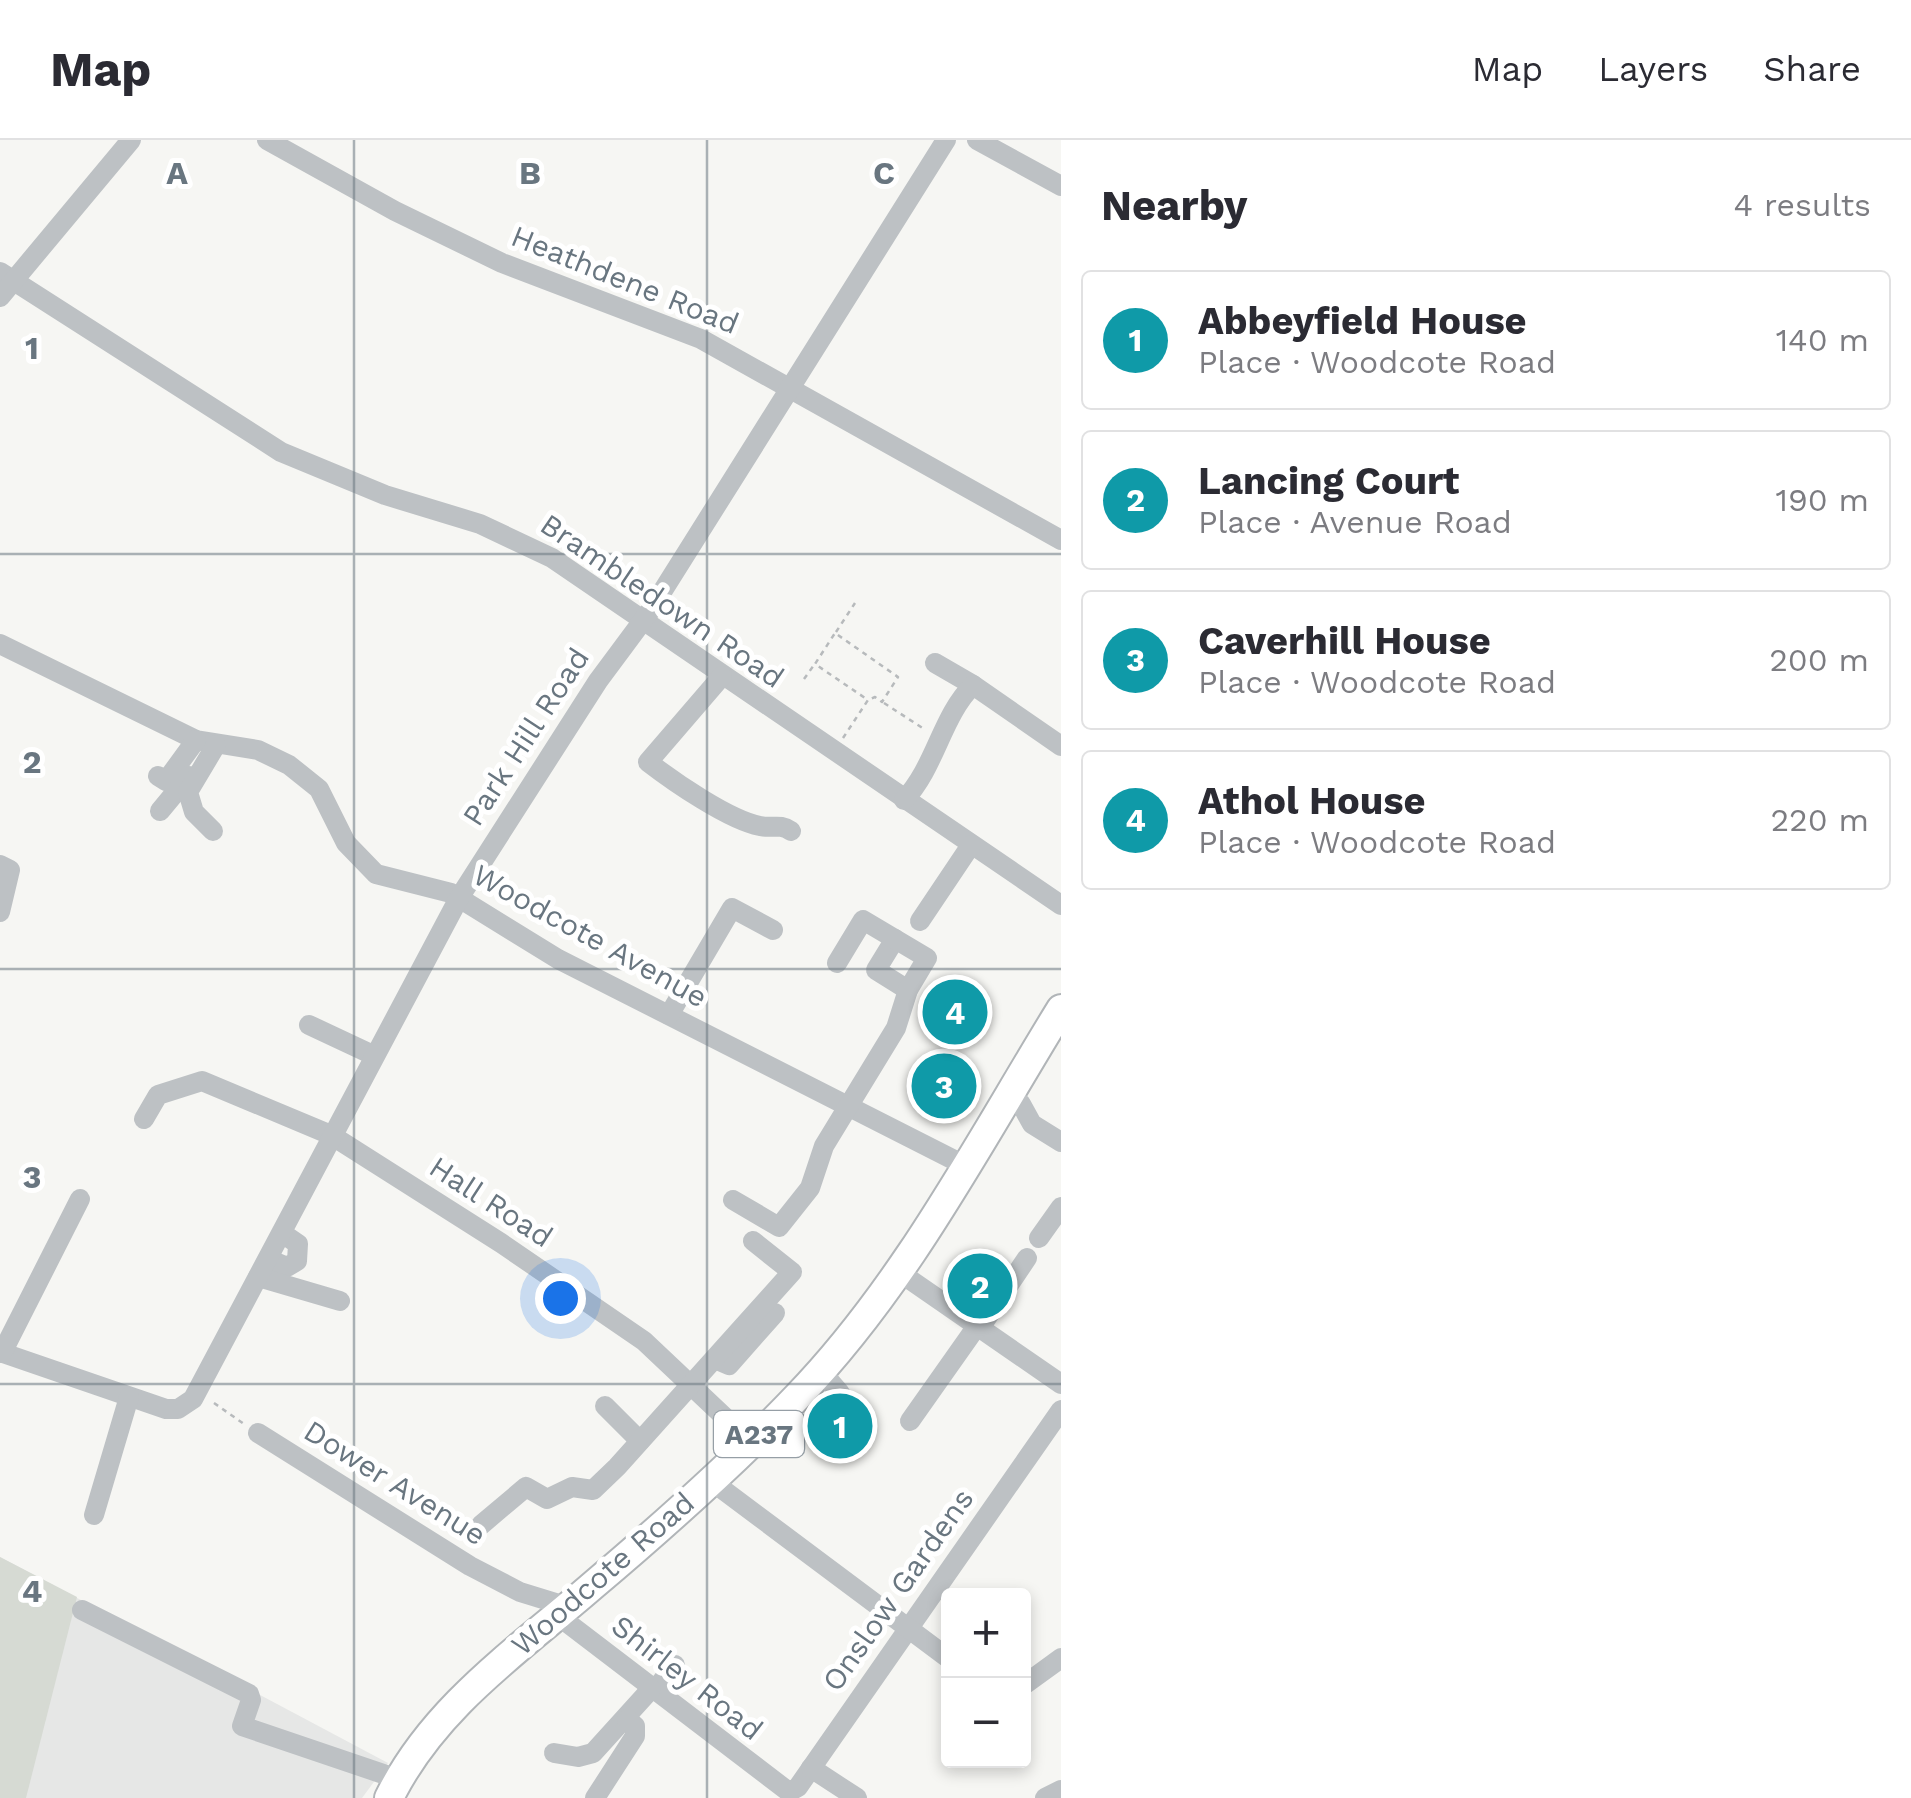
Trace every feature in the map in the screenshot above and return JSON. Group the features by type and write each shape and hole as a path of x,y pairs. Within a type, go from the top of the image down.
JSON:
{"main road":[{"name":"Woodcote Road","path":"393,1789 425,1736 454,1705 710,1480 821,1372 899,1272 1061,1009"}],"street":[{"path":"4,283 130,140"},
{"name":"Heathdene Road","path":"267,140 444,236 560,286 659,320 741,360 1061,540"},
{"name":"Park Hill Road","path":"198,1392 458,898 642,620 946,140"},
{"path":"977,140 1061,186"},
{"name":"Brambledown Road","path":"4,283 281,452 385,494 507,534 552,558 1061,905"},
{"name":"Woodcote Avenue","path":"0,644 207,743 258,750 310,780 323,795 352,852 376,874 458,898 558,959 964,1165"},
{"path":"935,663 1058,737"},
{"path":"722,676 648,762 747,820 791,830"},
{"path":"904,800 930,767 962,696 973,685"},
{"path":"158,776 166,781 207,743"},
{"path":"160,811 207,743"},
{"path":"207,743 188,792 194,812 213,831"},
{"path":"920,921 971,844"},
{"path":"0,865 10,870 0,912"},
{"path":"669,1014 732,908 772,930"},
{"path":"734,1200 779,1227 810,1188 824,1146 896,1028 908,990 927,958 863,920 837,963"},
{"path":"895,939 876,970 908,990"},
{"path":"310,1025 373,1055"},
{"name":"Hall Road","path":"144,1119 158,1095 202,1081 331,1135 644,1341 751,1442"},
{"path":"1007,1095 1021,1104 1032,1124 1061,1142"},
{"path":"80,1199 1,1352 173,1409 185,1406 198,1392"},
{"path":"1040,1238 1061,1207"},
{"path":"481,1525 526,1487 548,1499 572,1487 594,1490 694,1386 792,1272 753,1242"},
{"path":"910,1422 1026,1258"},
{"path":"263,1268 340,1301"},
{"path":"899,1272 1061,1384"},
{"path":"715,1359 729,1364 775,1313"},
{"path":"805,1432 840,1393 821,1372"},
{"path":"94,1516 130,1396"},
{"path":"605,1406 640,1440"},
{"name":"Onslow Gardens","path":"785,1793 811,1768 1061,1410"},
{"name":"Dower Avenue","path":"258,1433 470,1566 520,1592 554,1601 559,1615"},
{"path":"710,1480 941,1653"},
{"path":"82,1610 249,1694 242,1726 393,1789"},
{"name":"Shirley Road","path":"559,1615 785,1793"},
{"path":"1031,1680 1061,1658"},
{"path":"554,1754 578,1758 593,1753 675,1665"},
{"path":"595,1798 635,1736 635,1726 627,1718"},
{"path":"811,1768 857,1798"},
{"path":"1045,1798 1061,1790"}],"path":[{"path":"804,679 855,602"},
{"path":"835,633 898,678 882,702"},
{"path":"814,664 868,700"},
{"path":"834,751 868,700 875,696 942,740"},
{"name":"Dower Avenue","path":"198,1392 258,1433"}],"shaded area":[{"path":"0,1557 388,1763 362,1798 0,1798"},
{"path":"0,1557 77,1597 26,1798 0,1798"}],"place":[{"name":"Athol House","path":"955,1012"},
{"name":"Caverhill House","path":"944,1086"},
{"name":"Lancing Court","path":"980,1286"},
{"name":"Abbeyfield House","path":"840,1426"}]}
